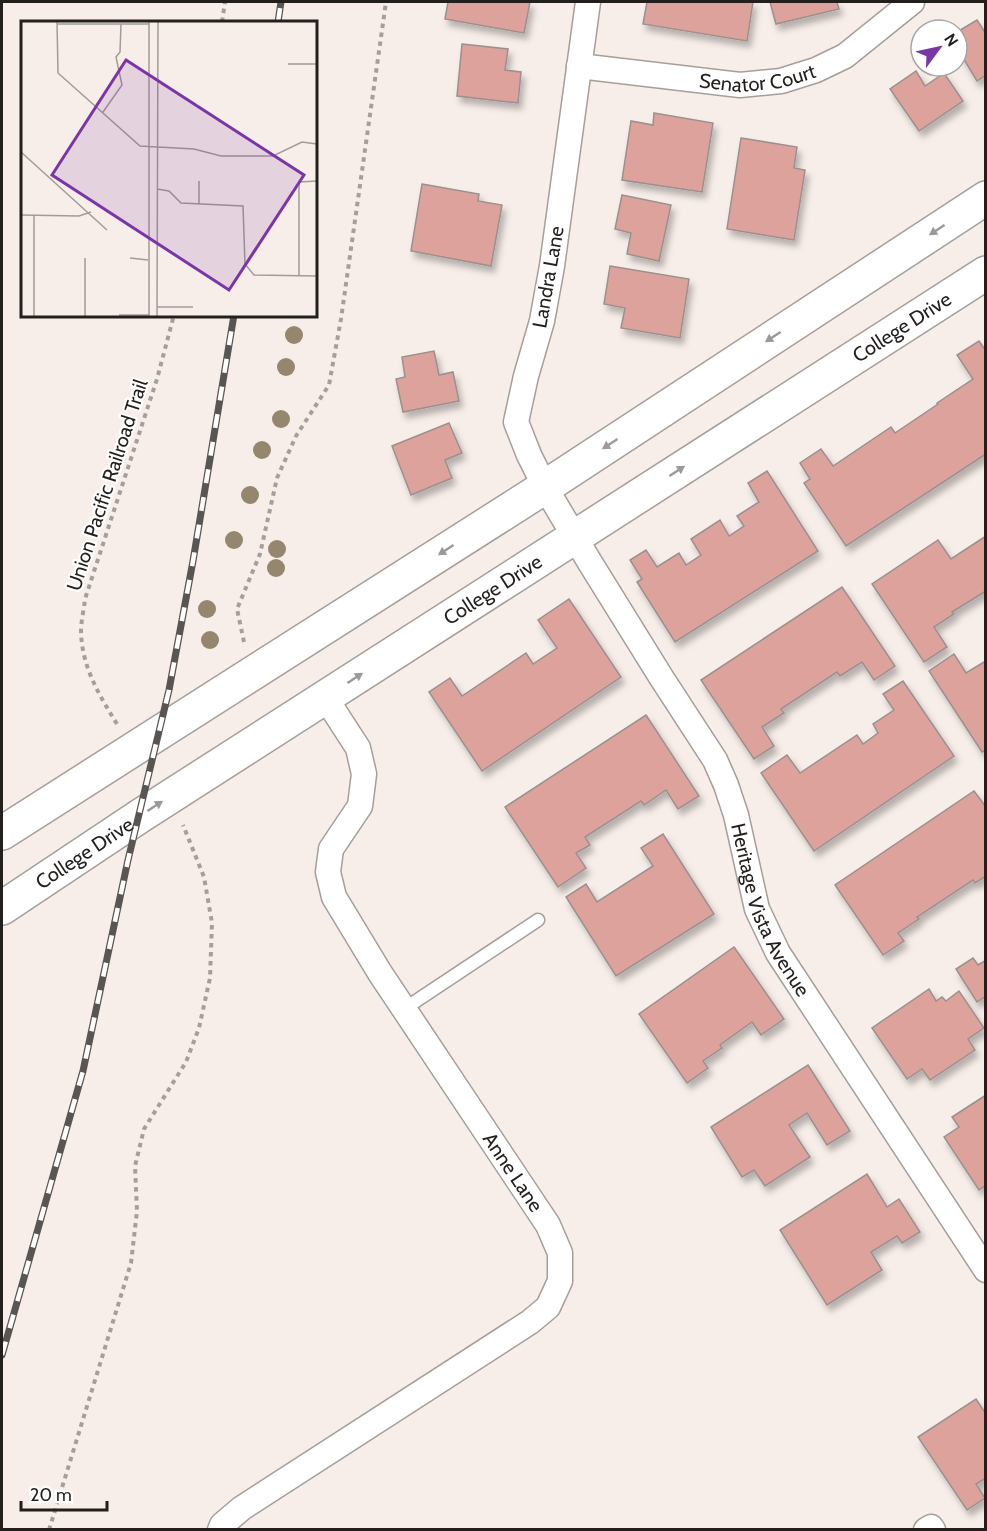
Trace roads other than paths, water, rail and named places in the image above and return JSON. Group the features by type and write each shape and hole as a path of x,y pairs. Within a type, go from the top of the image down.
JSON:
{"main road":[{"path":"2,833 545,487 986,198"},
{"name":"College Drive","path":"2,908 140,816 986,273"}],"street":[{"name":"Landra Lane","path":"575,536 545,487 516,422 526,375 542,321 552,266 588,2"},
{"name":"Senator Court","path":"579,66 740,85 781,81 816,70 845,56 912,2"},
{"name":"Heritage Vista Avenue","path":"575,536 649,658 715,760 736,815 757,909 778,953 986,1270"},
{"name":"Anne Lane","path":"220,1530 222,1525 242,1508 530,1322 548,1307 560,1281 560,1253 548,1225 404,1009 334,897 328,872 332,849 360,806 364,774 358,748 325,697"}],"lane":[{"path":"404,1009 538,920"}],"railway":[{"path":"278,21 281,2"},
{"path":"2,1355 83,1071 128,860 169,690 234,316"}]}
